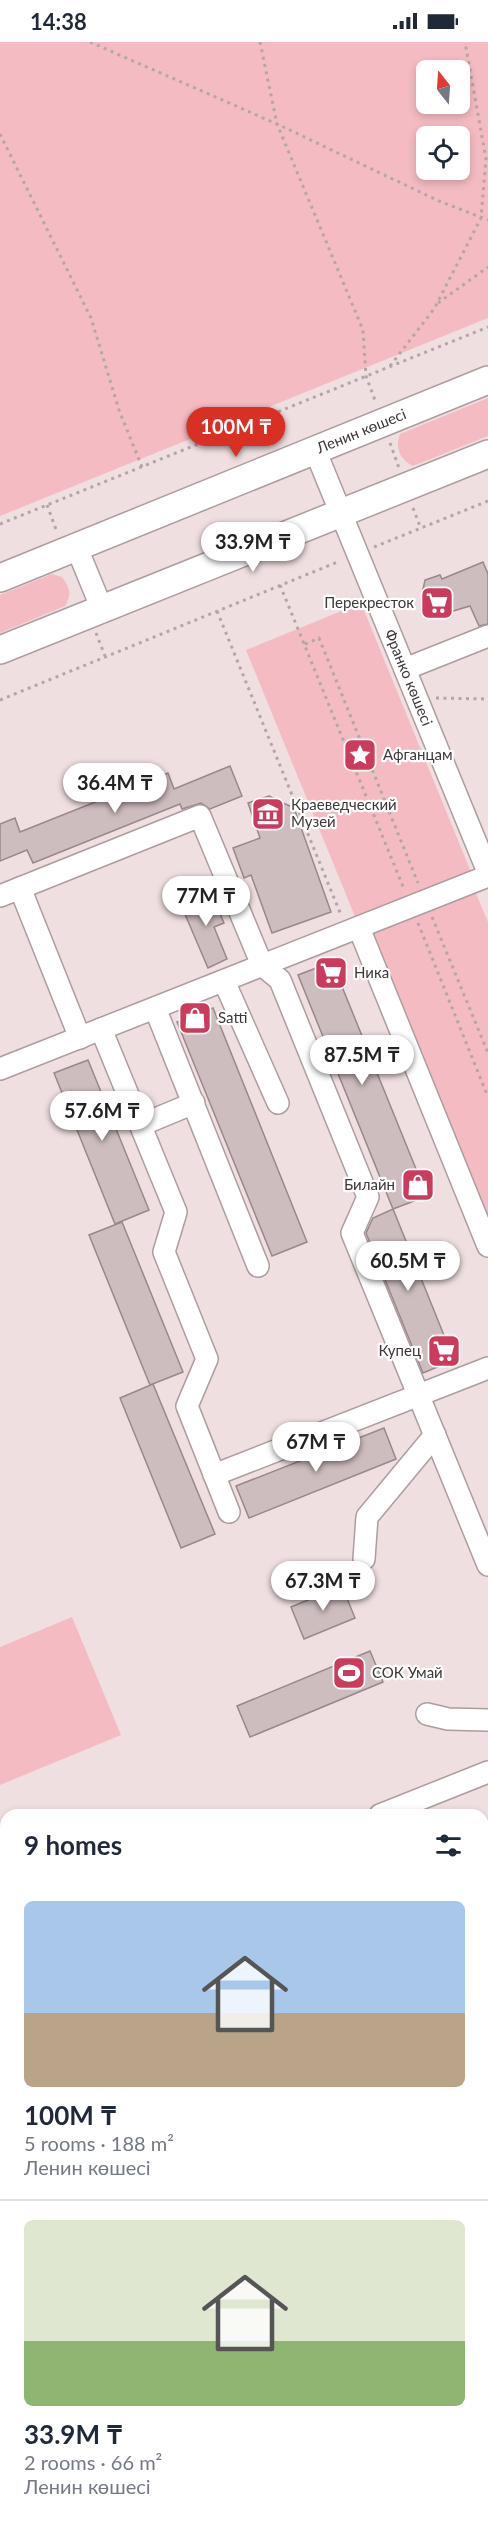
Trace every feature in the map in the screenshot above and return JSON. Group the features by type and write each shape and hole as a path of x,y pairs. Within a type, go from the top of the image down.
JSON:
{"main road":[{"name":"Ленин көшесі","path":"0,578 488,380"},
{"path":"0,650 488,454"}],"street":[{"name":"Франко көшесі","path":"315,450 488,874"},
{"path":"76,546 102,609"},
{"path":"405,669 488,636"},
{"path":"80,1038 10,892 200,816 262,965 280,980 368,1197 352,1233 488,1565"},
{"path":"0,1069 354,931 488,874"},
{"path":"354,931 488,1246"},
{"path":"224,981 278,1103"},
{"path":"155,1008 258,1266"},
{"path":"101,1029 176,1212 164,1252 207,1359 187,1406 229,1512"},
{"path":"141,1125 194,1103"},
{"path":"214,1475 488,1368"},
{"path":"364,1558 367,1517 435,1435"},
{"path":"427,1714 448,1719 488,1720"},
{"path":"395,1809 488,1772"}],"path":[{"path":"90,42 277,124 439,201 488,220"},
{"path":"260,42 277,124 363,330 366,376 421,529"},
{"path":"389,367 436,304 481,218 486,159 465,42"},
{"path":"0,134 91,318 119,410 142,467"},
{"path":"436,304 488,267"},
{"path":"0,524 488,327"},
{"path":"0,699 488,501"},
{"path":"280,585 419,904 488,1053"},
{"path":"216,611 354,931"},
{"path":"305,644 319,638 419,904 488,1097"},
{"path":"416,697 488,699"}],"shaded area":[{"path":"0,42 488,42 488,318 0,516"},
{"path":"488,398 488,436 413,466 399,453 400,434"},
{"path":"52,574 62,577 68,588 69,598 65,606 0,633 0,595"},
{"path":"361,603 471,872 356,919 246,650"},
{"path":"475,891 488,922 488,1222 370,932"},
{"path":"72,1617 121,1735 0,1785 0,1647"}],"building":[{"path":"483,562 488,574 488,624 479,626 470,606 430,618 422,594 425,580 440,575 442,579"},
{"path":"230,766 242,796 210,809 201,803 182,809 180,804 33,863 27,850 0,861 0,824 15,818 20,832 168,773 174,789"},
{"path":"269,796 294,808 331,912 272,933 251,875 244,878 233,848 260,838 248,803"},
{"path":"211,892 224,923 214,927 227,959 208,968 181,905"},
{"path":"332,962 427,1196 393,1209 298,975"},
{"path":"213,1008 307,1242 272,1256 177,1022"},
{"path":"88,1060 149,1210 115,1224 54,1073"},
{"path":"393,1209 454,1360 423,1373 366,1233 373,1218"},
{"path":"122,1222 183,1372 150,1385 89,1235"},
{"path":"153,1384 215,1534 181,1548 120,1398"},
{"path":"384,1428 396,1459 249,1518 236,1486"},
{"path":"342,1586 355,1618 304,1639 291,1607"},
{"path":"370,1651 383,1682 250,1737 237,1706"}],"place":[{"name":"Перекресток","path":"437,603"},
{"name":"Афганцам","path":"360,755"},
{"name":"Краеведческий Музей","path":"268,814"},
{"name":"Ника","path":"331,973"},
{"name":"Satti","path":"195,1018"},
{"name":"Билайн","path":"418,1185"},
{"name":"Купец","path":"444,1351"},
{"name":"СОК Умай","path":"349,1673"}]}
